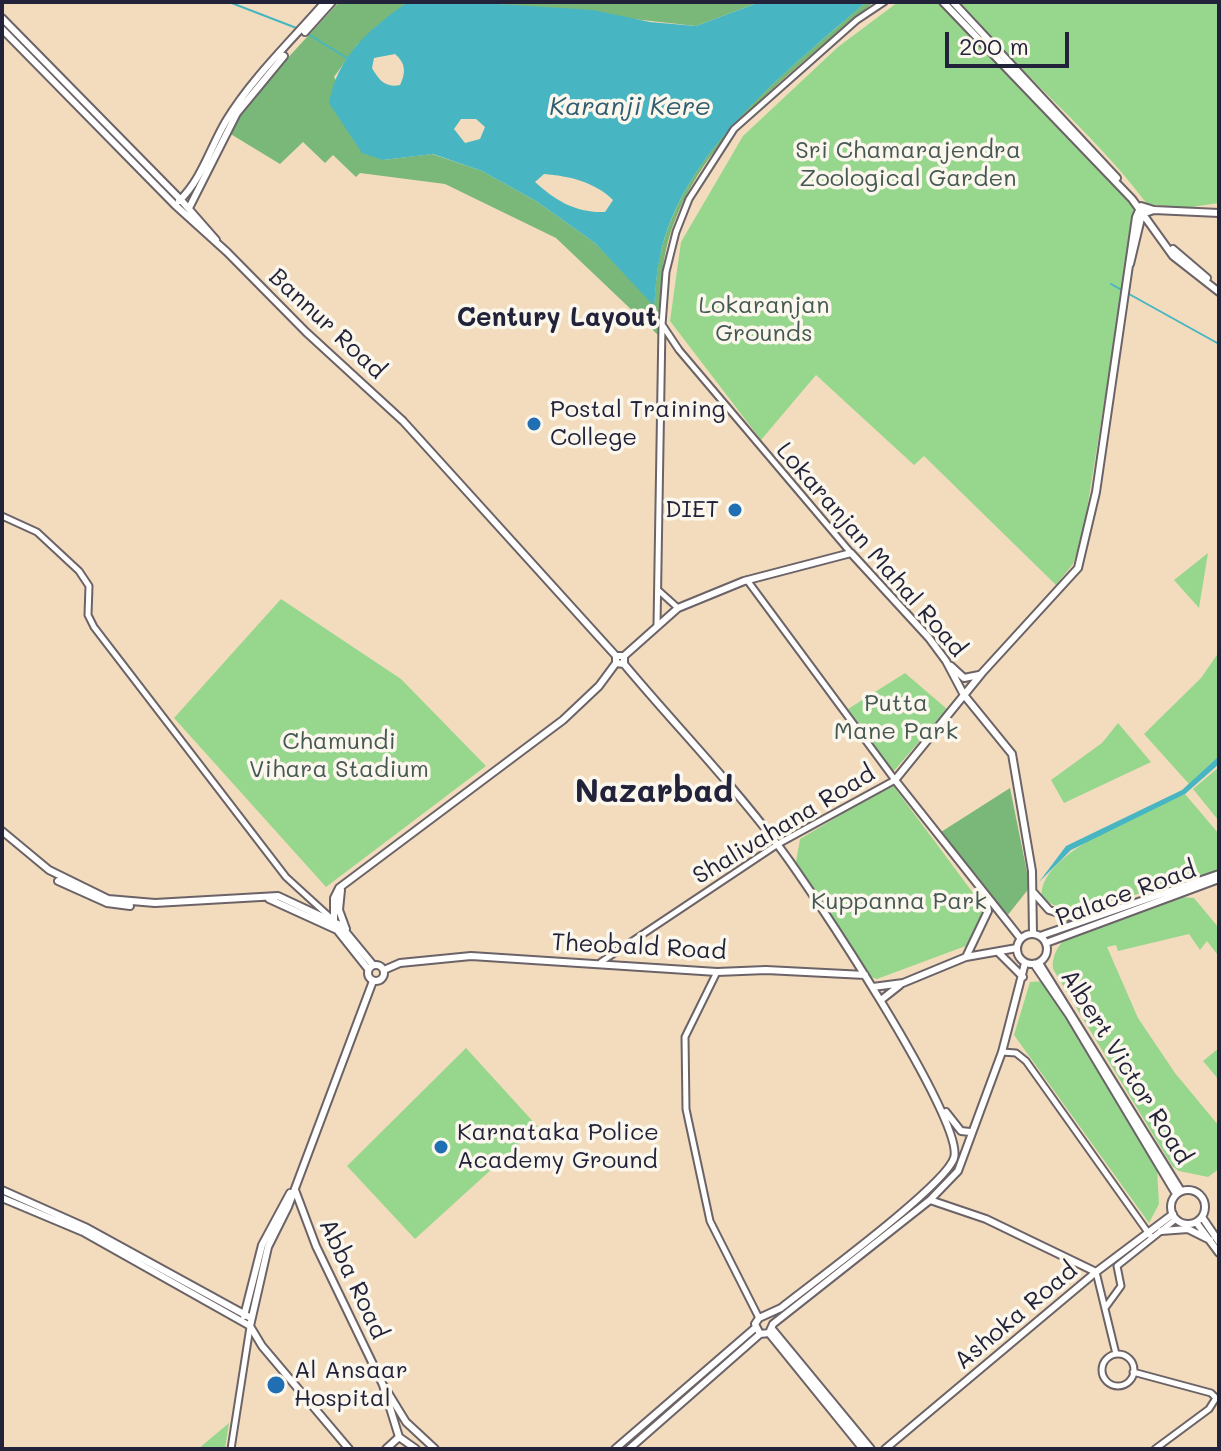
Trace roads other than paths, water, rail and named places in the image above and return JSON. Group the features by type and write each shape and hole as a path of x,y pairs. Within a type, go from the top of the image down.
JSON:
{"main road":[{"path":"189,208 237,113 325,2"},
{"path":"178,202 200,174 234,109 332,2"},
{"path":"943,2 1142,210 1219,213"},
{"path":"953,2 1142,210 1173,256 1219,290"},
{"path":"2,18 178,202 189,208 218,243"},
{"name":"Bannur Road","path":"2,29 314,340 403,421 620,660 778,844 865,975"},
{"name":"Shalivahana Road","path":"895,780 982,673 1056,595 1081,560 1130,264 1142,210"},
{"path":"373,981 382,979 383,969 370,967 334,925 334,898 342,886 563,720 599,686 620,660 678,608 747,580 851,553"},
{"name":"Lokaranjan Mahal Road","path":"851,553 946,661 964,695 1012,754 1032,871 1036,935"},
{"path":"946,661 964,678 982,673"},
{"path":"895,780 1021,939"},
{"path":"2,831 47,874 107,903 153,907 271,899 334,925 351,939"},
{"path":"1021,939 1219,877"},
{"name":"Palace Road","path":"1046,943 1219,877"},
{"path":"247,1320 265,1257 295,1187 373,981 370,967 351,939 339,910 342,886"},
{"path":"1032,890 1049,910 1079,920"},
{"path":"966,957 988,911 984,893"},
{"path":"1025,963 1037,964 1047,954 1046,943 1036,935"},
{"path":"1017,948 1021,939"},
{"path":"873,987 903,983 966,957 1017,948"},
{"path":"615,1449 758,1331 771,1329 930,1200 958,1171 1002,1052 1023,977 1025,963 1017,948"},
{"path":"998,952 1023,977"},
{"name":"Theobald Road","path":"383,969 400,963 471,956 601,962 717,972 766,970 865,975"},
{"name":"Albert Victor Road","path":"1037,964 1179,1193"},
{"path":"629,1449 758,1331 763,1317 916,1202 946,1172 955,1155 955,1142 934,1096 865,975"},
{"path":"881,1000 903,983"},
{"path":"934,1096 954,1124 961,1131 970,1132"},
{"name":"Abba Road","path":"295,1187 316,1246 383,1385 402,1418 435,1449"},
{"path":"2,1190 85,1227 247,1320 262,1346 349,1449"},
{"path":"1192,1190 1202,1196 1205,1207 1199,1219 1186,1224 1175,1217 1171,1204 1179,1193 1192,1190"},
{"path":"2,1198 83,1232 247,1320"},
{"path":"930,1200 971,1214 1096,1272"},
{"name":"Ashoka Road","path":"885,1449 1096,1272 1175,1217"},
{"path":"1199,1219 1219,1253"},
{"path":"1199,1219 1219,1242"},
{"path":"1161,1231 1188,1229 1210,1240"},
{"path":"771,1329 863,1449"},
{"path":"771,1329 871,1449"},
{"name":"Abba Road","path":"383,1385 401,1439"},
{"path":"386,1449 401,1439"},
{"path":"395,1449 401,1439"},
{"path":"401,1439 416,1449"}],"street":[{"path":"657,625 662,325 666,272 676,232 716,153 750,113 857,20 884,2"},
{"name":"Lokaranjan Mahal Road","path":"662,325 674,344 851,553"},
{"path":"2,516 37,532 79,571 89,586 88,615 94,627 277,865 334,925"},
{"path":"747,580 895,780"},
{"path":"658,590 678,608"},
{"name":"Shalivahana Road","path":"601,962 778,844 895,780"},
{"path":"717,972 685,1037 686,1109 710,1221 763,1317"},
{"path":"1002,1052 1016,1053 1026,1061 1150,1235"},
{"path":"1105,1308 1121,1286 1117,1266 1175,1217"},
{"path":"1096,1272 1116,1354"},
{"path":"231,1449 247,1320"},
{"path":"1116,1354 1129,1359 1133,1372"},
{"path":"1116,1354 1107,1359 1102,1368 1108,1383 1123,1385 1133,1372"},
{"path":"1133,1372 1211,1393 1215,1403 1155,1449"}],"water":[{"name":"Karanji Kere","path":"760,2 866,2 773,84 715,147 672,218 659,263 654,306 595,243 536,201 482,171 433,154 383,160 362,153 329,103 339,71 347,58 367,34 406,3 498,4 593,10 650,22 696,26","holes":["395,54 403,65 400,85 386,84 372,68 374,58","461,119 476,119 485,127 480,139 465,143 454,129","544,174 572,178 590,184 613,200 605,212 576,208 551,195 535,182"]},
{"path":"1219,756 1219,764 1185,794 1071,850 1039,882 1066,846 1182,790"}],"waterway":[{"path":"229,2 299,29"},
{"path":"308,34 347,58"},
{"path":"1111,284 1219,344"}],"place":[{"name":"Postal Training College","path":"534,424"},
{"name":"DIET","path":"735,510"},
{"name":"Karnataka Police Academy Ground","path":"441,1147"},
{"name":"Al Ansaar Hospital","path":"276,1385"}],"district":[{"name":"Century Layout","path":"557,318"},
{"name":"Nazarbad","path":"654,792"}],"park label":[{"name":"Sri Chamarajendra Zoological Garden","path":"908,165"},
{"name":"Lokaranjan Grounds","path":"764,320"},
{"name":"Putta Mane Park","path":"896,718"},
{"name":"Chamundi Vihara Stadium","path":"339,756"},
{"name":"Kuppanna Park","path":"899,902"}]}
